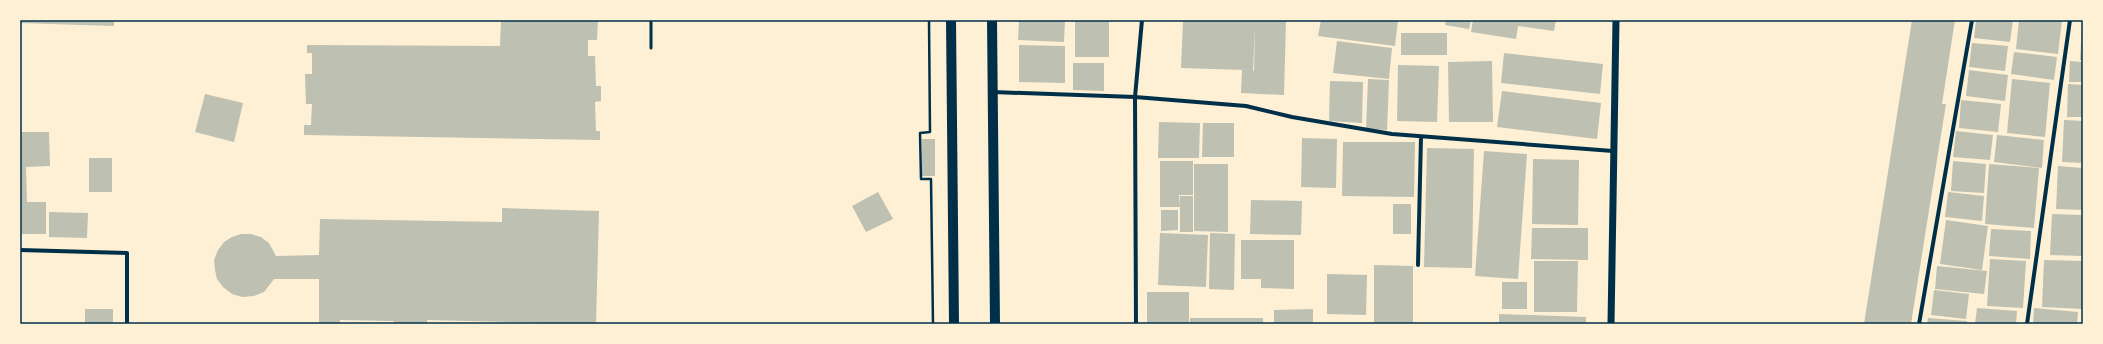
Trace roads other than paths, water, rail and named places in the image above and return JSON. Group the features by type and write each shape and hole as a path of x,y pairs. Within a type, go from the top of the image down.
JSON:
{"main road":[{"path":"951,20 954,324"},
{"path":"992,20 995,324"}],"street":[{"path":"1136,324 1135,97 1142,20"},
{"path":"1611,324 1616,20"},
{"path":"1919,324 1972,20"},
{"path":"2027,324 2070,20"},
{"path":"992,92 1135,97 1246,106 1292,117 1421,137 1613,152"},
{"path":"1418,265 1421,137"},
{"path":"20,250 127,254 126,324"}],"lane":[{"path":"651,20 651,48"}]}
